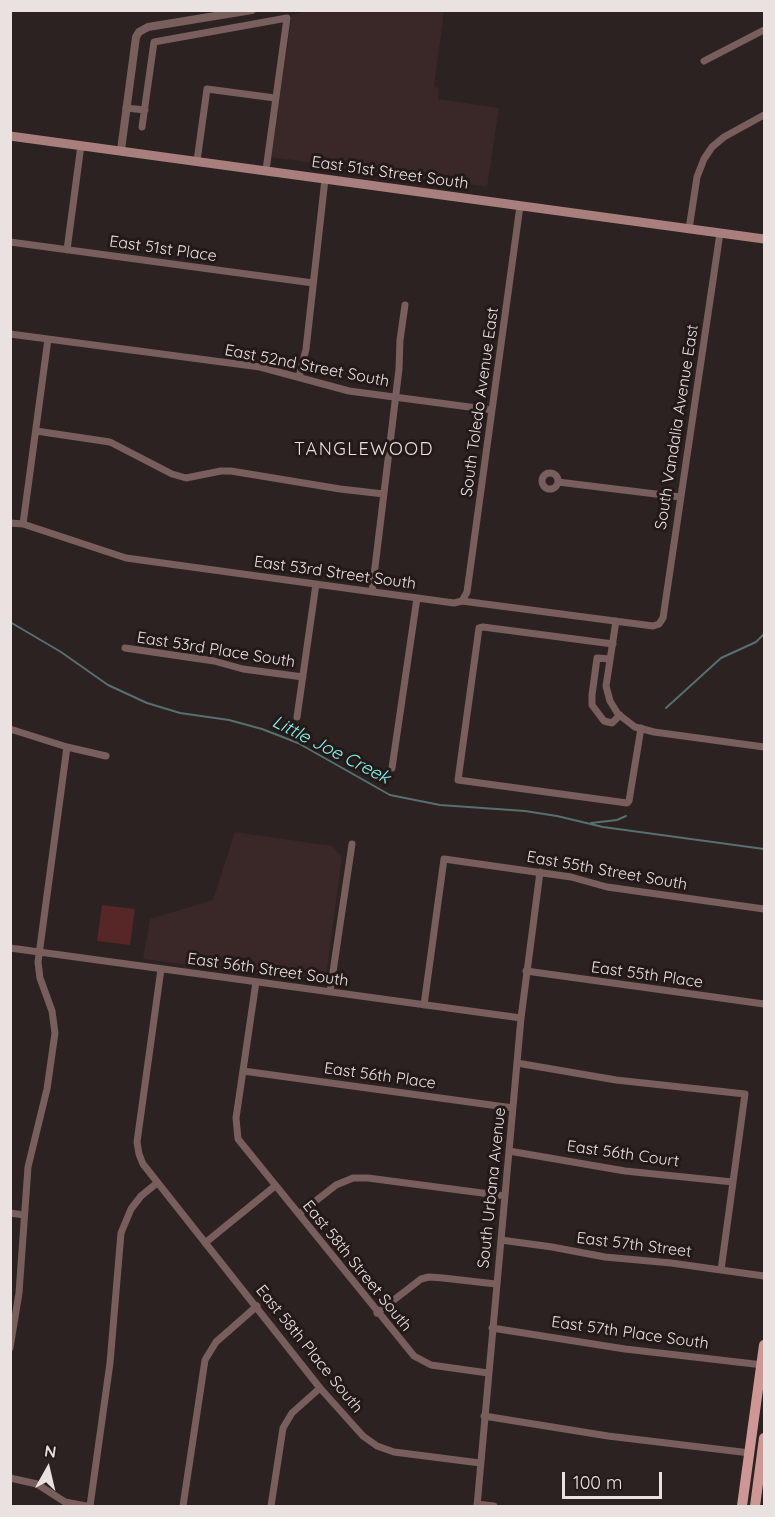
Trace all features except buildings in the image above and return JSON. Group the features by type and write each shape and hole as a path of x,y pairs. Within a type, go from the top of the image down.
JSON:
{"main road":[{"name":"East 51st Street South","path":"10,136 765,239"},
{"path":"742,1506 765,1345"},
{"path":"755,1506 765,1438"}],"street":[{"path":"121,150 138,32 148,27 252,10"},
{"path":"142,127 154,42 287,18 266,170"},
{"path":"194,20 196,34"},
{"path":"704,61 765,30"},
{"path":"197,161 207,89 275,98"},
{"path":"126,108 144,110"},
{"path":"688,229 696,177 712,147 724,137 765,115"},
{"path":"67,249 81,145"},
{"path":"299,377 306,349 325,179"},
{"name":"South Toledo Avenue East","path":"462,601 467,592 520,206"},
{"name":"South Vandalia Avenue East","path":"659,624 663,618 720,233"},
{"name":"East 51st Place","path":"10,242 313,283"},
{"path":"372,592 405,306"},
{"name":"East 52nd Street South","path":"10,334 244,365 282,372 349,391 492,410"},
{"path":"23,524 48,339"},
{"path":"36,431 110,442 172,474 186,478 231,471 384,494"},
{"path":"558,482 680,497"},
{"name":"East 53rd Street South","path":"10,523 23,524 126,558 454,603 462,601 653,626 659,624"},
{"path":"297,717 316,584"},
{"path":"392,768 417,598"},
{"path":"616,621 606,686 610,701 620,715 635,727 654,732 765,747"},
{"path":"613,644 479,628 458,780 627,803 641,728"},
{"name":"East 53rd Place South","path":"125,648 303,677"},
{"path":"610,659 597,658 592,705 604,721 612,723 620,715"},
{"path":"10,729 67,747 106,756"},
{"path":"10,1348 19,1293 28,1167 47,1089 55,1033 52,1011 38,971 38,952 67,747"},
{"path":"330,992 352,844"},
{"name":"East 55th Street South","path":"424,1005 444,858 571,877 607,887 765,909"},
{"name":"South Urbana Avenue","path":"477,1505 521,1018 540,872"},
{"name":"East 56th Street South","path":"10,948 521,1018"},
{"name":"East 58th Place South","path":"161,969 137,1142 143,1164 320,1388 363,1436 377,1446 394,1452 480,1463"},
{"name":"East 55th Place","path":"526,971 765,1004"},
{"path":"243,1071 256,982"},
{"path":"517,1063 616,1080 745,1094 721,1270"},
{"name":"East 56th Place","path":"243,1071 513,1108"},
{"name":"East 58th Street South","path":"243,1071 236,1129 238,1139 405,1348 422,1361 442,1367 488,1373"},
{"name":"East 56th Court","path":"509,1151 625,1171 733,1182"},
{"path":"298,1214 336,1185 353,1178 505,1196"},
{"path":"10,1478 37,1484 65,1502 88,1506 110,1363 121,1233 131,1209 141,1196 157,1183"},
{"path":"205,1243 275,1186"},
{"path":"10,1213 24,1215"},
{"name":"East 57th Street","path":"501,1240 605,1257 765,1276"},
{"path":"377,1313 421,1279 429,1277 496,1284"},
{"path":"183,1506 205,1360 216,1342 257,1306"},
{"name":"East 57th Place South","path":"492,1328 625,1349 763,1365"},
{"path":"271,1506 283,1428 292,1413 320,1388"},
{"path":"484,1416 608,1436 750,1453"},
{"path":"477,1505 494,1506"}],"shaded area":[{"path":"310,11 444,11 434,87 439,88 438,99 499,108 487,187 271,157 292,15"},
{"path":"235,832 332,846 342,857 325,983 143,959 150,919 213,900"},
{"path":"102,905 135,909 130,945 97,941"}],"waterway":[{"name":"Little Joe Creek","path":"10,622 61,652 108,685 147,703 180,713 229,720 262,729 298,743 390,795 440,805 525,811 603,827 764,849"},
{"name":"Little Joe Creek","path":"666,708 721,658 756,642 764,634"},
{"name":"Little Joe Creek","path":"591,823 617,820 626,816"}],"district":[{"name":"TANGLEWOOD","path":"364,450"}]}
